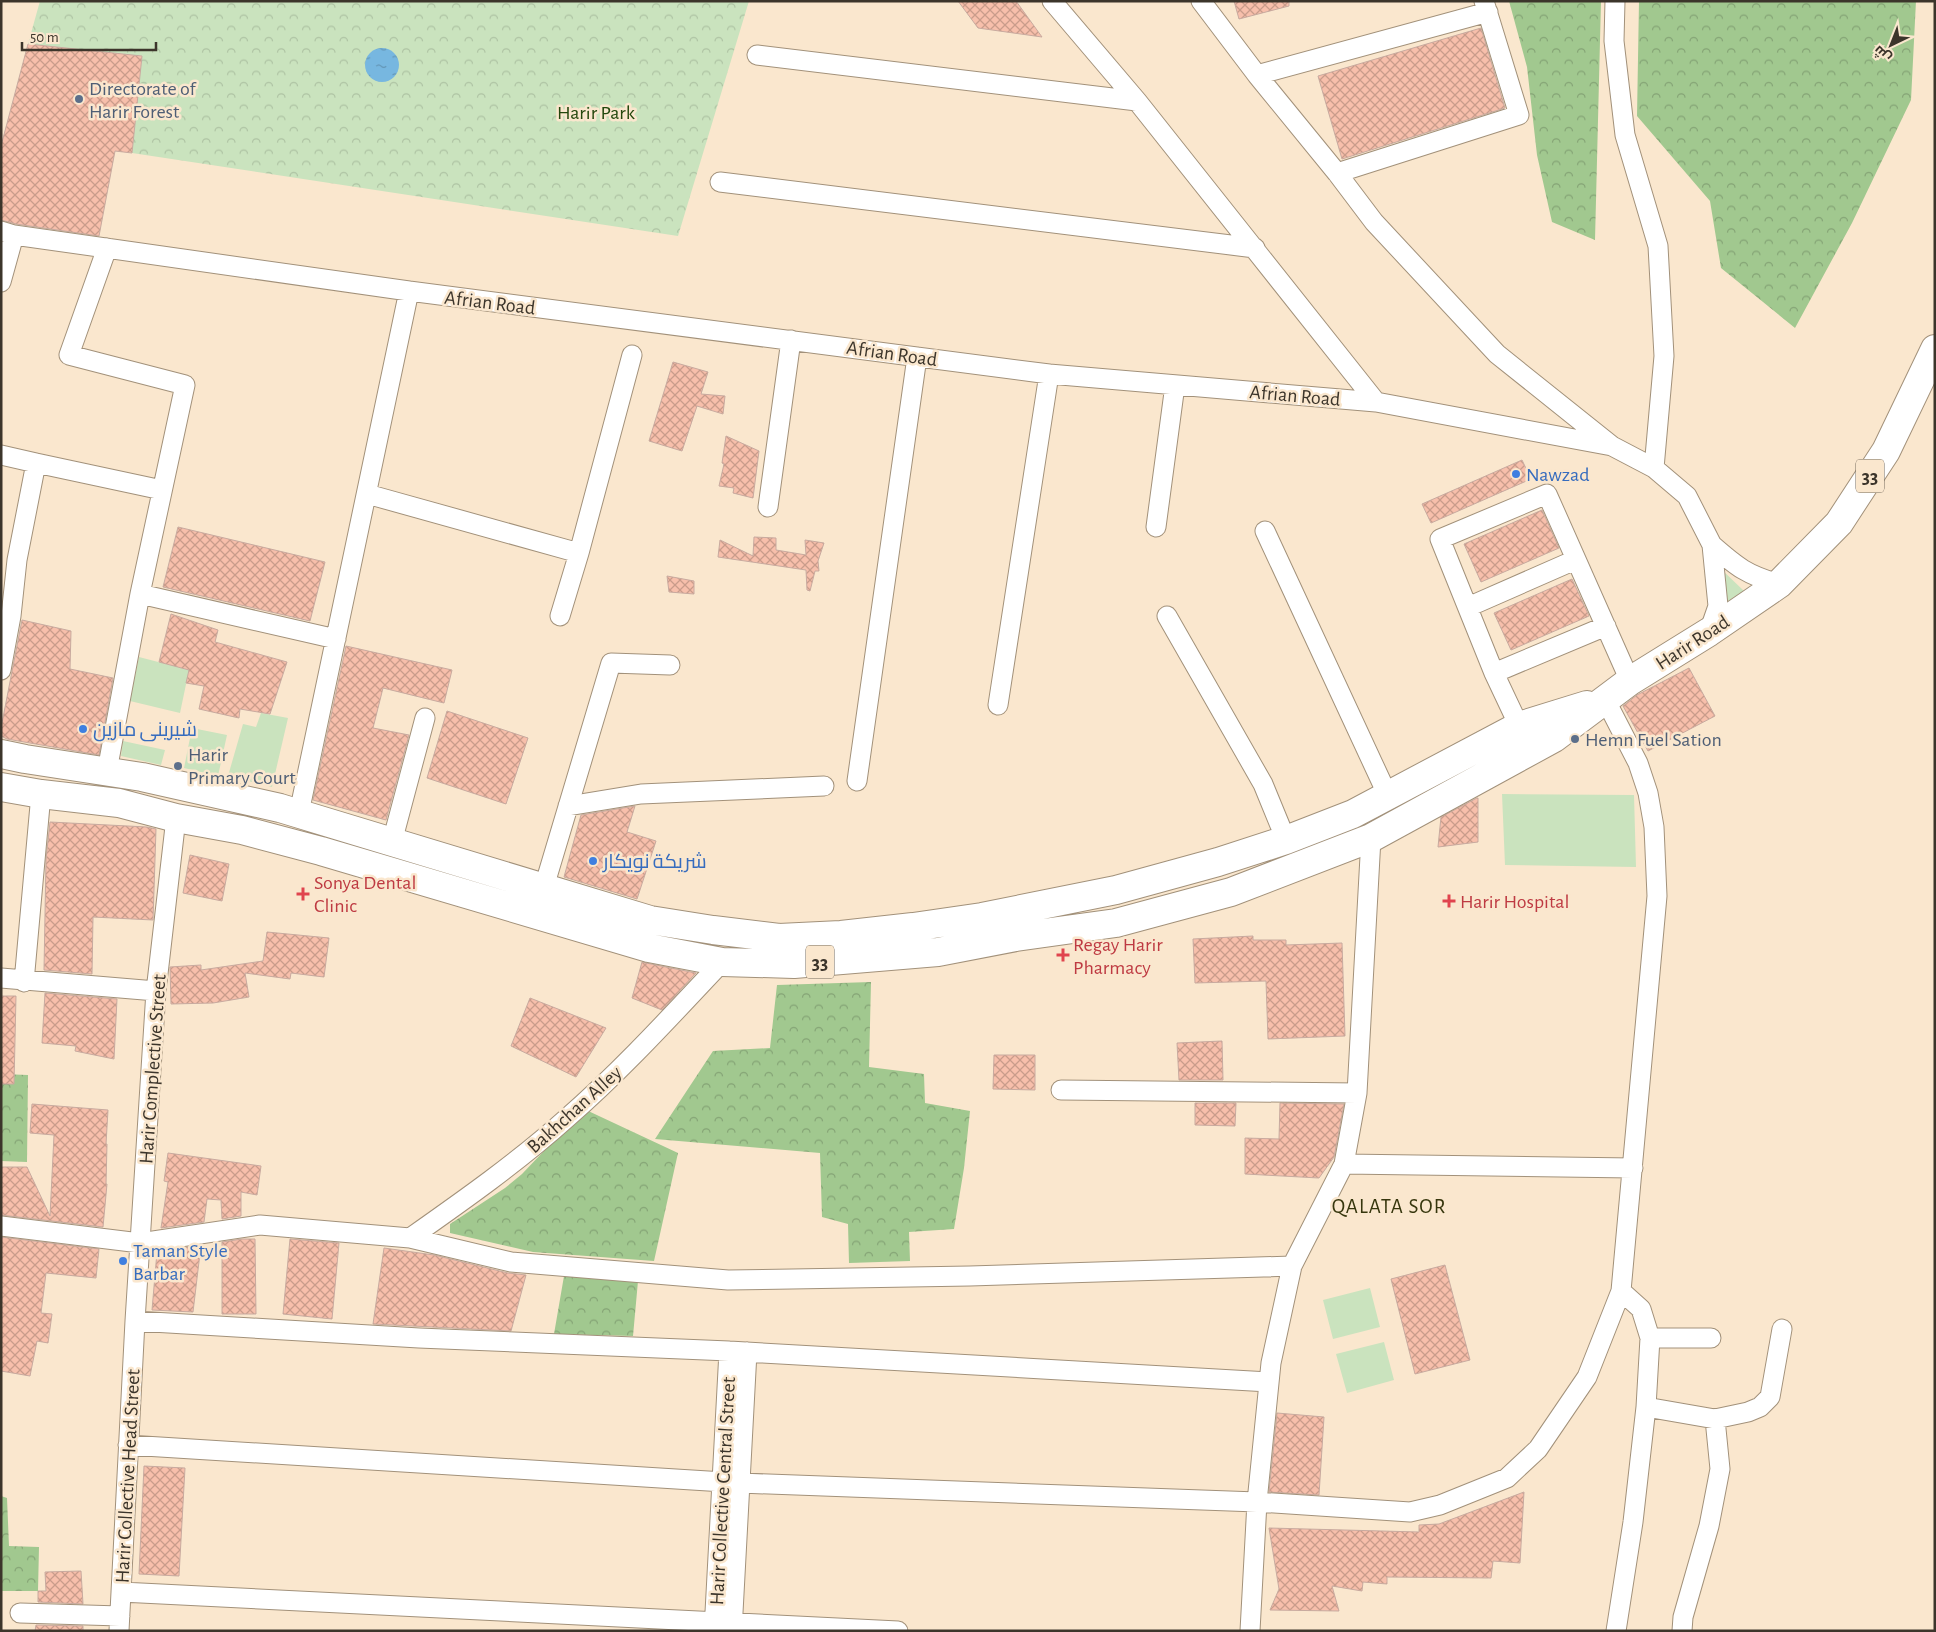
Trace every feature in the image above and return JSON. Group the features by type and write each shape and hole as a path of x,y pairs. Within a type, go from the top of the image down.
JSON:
{"main road":[{"name":"33","path":"1779,584 1839,523 1886,451 1935,350"},
{"name":"Harir Road","path":"1605,700 1630,681 1709,632 1779,584"},
{"name":"33","path":"1,754 25,760 107,771 190,787 289,810 650,920 779,938 841,935 913,928 982,917 1116,890 1218,862 1286,840 1353,814 1519,726 1605,700"},
{"name":"33","path":"1,787 119,804 176,818 242,830 321,850 649,948 722,962 794,964 938,952 1016,937 1116,923 1231,892 1371,838 1554,738 1605,700"},
{"path":"275,839 289,810"}],"street":[{"path":"1052,1 1137,101 1376,402"},
{"path":"1200,1 1257,76 1337,173 1374,222 1497,354 1612,446 1654,468 1688,496 1712,545 1718,606 1709,632"},
{"path":"1615,1 1614,41 1625,135 1658,246 1664,356 1654,468"},
{"path":"1257,76 1486,7 1519,115 1337,173"},
{"path":"757,55 1137,101"},
{"path":"720,182 1255,248"},
{"path":"1,282 8,233"},
{"name":"Afrian Road","path":"8,233 409,291 1049,374 1376,402 1612,446"},
{"path":"107,248 69,355 185,385 140,594 107,771"},
{"path":"289,810 336,639 409,291"},
{"path":"768,507 791,340"},
{"path":"560,616 579,553 632,355"},
{"path":"856,781 917,357"},
{"path":"998,704 1049,374"},
{"path":"1156,527 1175,385"},
{"path":"1,455 162,490"},
{"path":"1,670 11,616 17,560 36,463"},
{"path":"367,494 579,553"},
{"path":"1519,726 1494,673 1440,539 1547,494 1630,681"},
{"path":"1265,531 1388,796"},
{"path":"1712,545 1735,566 1757,578 1779,584"},
{"path":"1468,607 1575,560"},
{"path":"140,594 336,639"},
{"path":"1167,616 1263,784 1286,840"},
{"path":"1494,673 1606,626"},
{"path":"544,887 611,664 670,665"},
{"path":"128,1445 731,1482 1257,1502 1410,1512 1440,1506 1508,1478 1538,1448 1587,1377 1621,1291 1657,896 1654,828 1648,793 1638,763 1605,700"},
{"path":"392,842 425,718"},
{"path":"568,806 641,794 824,786"},
{"path":"24,982 41,794"},
{"name":"Harir Complective Street","path":"134,1321 156,991 176,818"},
{"path":"1250,1631 1257,1502 1271,1363 1292,1266 1344,1164 1357,1093 1371,838"},
{"name":"Bakhchan Alley","path":"410,1238 492,1180 567,1119 622,1067 722,962"},
{"path":"1,978 24,982 156,991"},
{"path":"1061,1090 1357,1093"},
{"path":"1344,1164 1633,1168"},
{"path":"1,1226 140,1243 260,1225 410,1238 510,1262 728,1280 970,1276 1292,1266"},
{"path":"1616,1631 1633,1522 1646,1406 1650,1338 1641,1309 1621,1291"},
{"path":"134,1321 420,1338 738,1352 1269,1382"},
{"name":"Harir Collective Head Street","path":"119,1623 134,1321"},
{"path":"1646,1406 1716,1419 1748,1412 1760,1407 1770,1397 1782,1329"},
{"path":"1650,1338 1711,1338"},
{"name":"Harir Collective Central Street","path":"723,1626 738,1352"},
{"path":"1682,1631 1683,1617 1709,1526 1720,1469 1716,1419"},
{"path":"121,1592 723,1626 898,1631"},
{"path":"20,1613 119,1623"}],"green space":[{"name":"Harir Park","path":"40,1 749,1 678,236 132,153 142,56 28,44"},
{"path":"1509,1 1601,1 1595,240 1552,222 1537,155 1527,67"},
{"path":"1639,1 1916,1 1911,100 1852,223 1795,328 1721,268 1710,201 1637,116"},
{"path":"1720,568 1744,591 1725,603"},
{"path":"139,657 189,670 180,713 130,701"},
{"path":"261,713 288,718 272,787 228,776 243,724 256,727"},
{"path":"192,728 227,735 218,776 184,768"},
{"path":"123,741 165,750 161,765 121,756"},
{"path":"1502,794 1634,795 1636,867 1505,865"},
{"path":"871,982 869,1067 924,1074 925,1103 970,1111 964,1168 954,1229 909,1232 910,1261 849,1263 848,1224 822,1217 820,1153 655,1139 713,1051 770,1048 777,985"},
{"path":"1,1074 28,1075 27,1162 1,1161"},
{"path":"584,1109 678,1153 654,1261 533,1252 450,1233 450,1224 505,1188 522,1174"},
{"path":"564,1276 638,1281 633,1336 554,1334"},
{"path":"1370,1288 1380,1327 1333,1339 1323,1300"},
{"path":"1384,1342 1394,1380 1347,1393 1336,1354"},
{"path":"1,1496 7,1498 9,1546 39,1547 38,1591 1,1591"}],"water":[{"path":"382,48 389,49 394,53 398,58 398,72 394,77 389,81 382,82 375,81 370,77 366,72 365,65 366,58 370,53 375,49"}],"building":[{"path":"958,1 1016,1 1042,37 978,28"},
{"path":"1234,1 1289,1 1289,6 1239,19"},
{"path":"1481,28 1505,108 1342,159 1318,76"},
{"path":"28,44 142,56 132,153 115,151 99,236 16,224 1,220 1,146"},
{"path":"673,362 708,372 701,394 725,396 723,414 697,406 682,451 649,441"},
{"path":"726,436 759,451 753,498 733,493 734,488 719,486 724,464 722,463"},
{"path":"1522,460 1531,479 1431,523 1422,504"},
{"path":"1542,510 1559,548 1481,582 1464,544"},
{"path":"178,527 325,562 310,621 163,587"},
{"path":"754,537 776,538 776,550 806,555 805,540 824,543 818,561 819,571 815,571 810,591 807,590 806,570 718,557 720,540 753,556"},
{"path":"667,576 694,581 694,594 669,592"},
{"path":"1572,579 1589,616 1511,650 1494,613"},
{"path":"171,614 218,630 215,642 287,662 270,714 240,709 239,718 199,709 204,686 186,683 189,670 159,662"},
{"path":"22,620 71,631 70,669 113,678 99,755 7,739 1,736"},
{"path":"346,646 452,670 444,703 383,688 373,728 409,735 386,820 313,800"},
{"path":"1689,668 1715,716 1648,751 1623,706 1637,695"},
{"path":"447,711 528,738 506,804 427,778"},
{"path":"1477,798 1478,842 1438,847 1441,817"},
{"path":"635,806 627,832 656,841 637,899 564,877 581,815"},
{"path":"50,822 156,829 153,920 93,917 92,974 44,970 46,859"},
{"path":"190,855 229,864 222,901 183,893"},
{"path":"267,932 329,938 324,977 291,973 290,979 245,973 249,997 213,1003 171,1004 170,967 201,965 201,970 263,961"},
{"path":"1253,936 1253,940 1286,940 1286,945 1342,943 1345,1036 1268,1039 1266,981 1195,983 1193,939"},
{"path":"642,962 696,973 662,1010 632,998"},
{"path":"45,993 117,999 114,1059 75,1051 76,1046 42,1043"},
{"path":"1,996 16,996 14,1084 1,1084"},
{"path":"530,998 606,1028 576,1077 511,1046"},
{"path":"1222,1041 1223,1080 1179,1080 1177,1043"},
{"path":"994,1055 1035,1055 1035,1090 993,1089"},
{"path":"1195,1103 1236,1103 1235,1126 1195,1125"},
{"path":"1280,1103 1344,1104 1334,1157 1319,1178 1245,1174 1245,1138 1279,1139"},
{"path":"32,1104 108,1110 106,1144 107,1184 103,1227 1,1215 1,1167 27,1167 50,1216 54,1135 30,1133"},
{"path":"168,1153 261,1166 257,1195 241,1192 241,1216 222,1219 221,1200 207,1199 204,1222 161,1228 168,1182 164,1181"},
{"path":"1,1237 99,1249 96,1278 46,1273 41,1313 52,1314 48,1343 37,1341 30,1376 1,1371"},
{"path":"255,1239 256,1314 222,1314 222,1242"},
{"path":"290,1239 339,1243 332,1319 283,1314"},
{"path":"201,1245 193,1312 152,1310 157,1252"},
{"path":"384,1248 434,1255 508,1273 526,1275 511,1331 373,1324"},
{"path":"1445,1265 1470,1360 1415,1374 1391,1279"},
{"path":"1277,1413 1324,1417 1319,1495 1269,1492"},
{"path":"144,1466 185,1468 179,1576 139,1574"},
{"path":"1524,1492 1520,1563 1493,1561 1491,1578 1387,1577 1387,1584 1363,1582 1362,1591 1332,1586 1339,1611 1270,1610 1279,1589 1269,1528 1419,1532 1419,1525 1439,1524"},
{"path":"81,1571 83,1604 38,1602 38,1591 46,1591 45,1572"},
{"path":"36,1625 83,1626 83,1631 35,1631"}],"place":[{"name":"Directorate of Harir Forest","path":"79,99"},
{"name":"Nawzad","path":"1516,474"},
{"name":"شیرینی مازین","path":"83,729"},
{"name":"Hemn Fuel Sation","path":"1575,739"},
{"name":"Harir Primary Court","path":"178,766"},
{"name":"شريكة نويكار","path":"593,861"},
{"name":"Sonya Dental Clinic","path":"303,894"},
{"name":"‌Harir Hospital","path":"1449,901"},
{"name":"Regay Harir Pharmacy","path":"1063,955"},
{"name":"Taman Style Barbar","path":"123,1261"}],"district":[{"name":"QALATA SOR","path":"1389,1206"}]}
